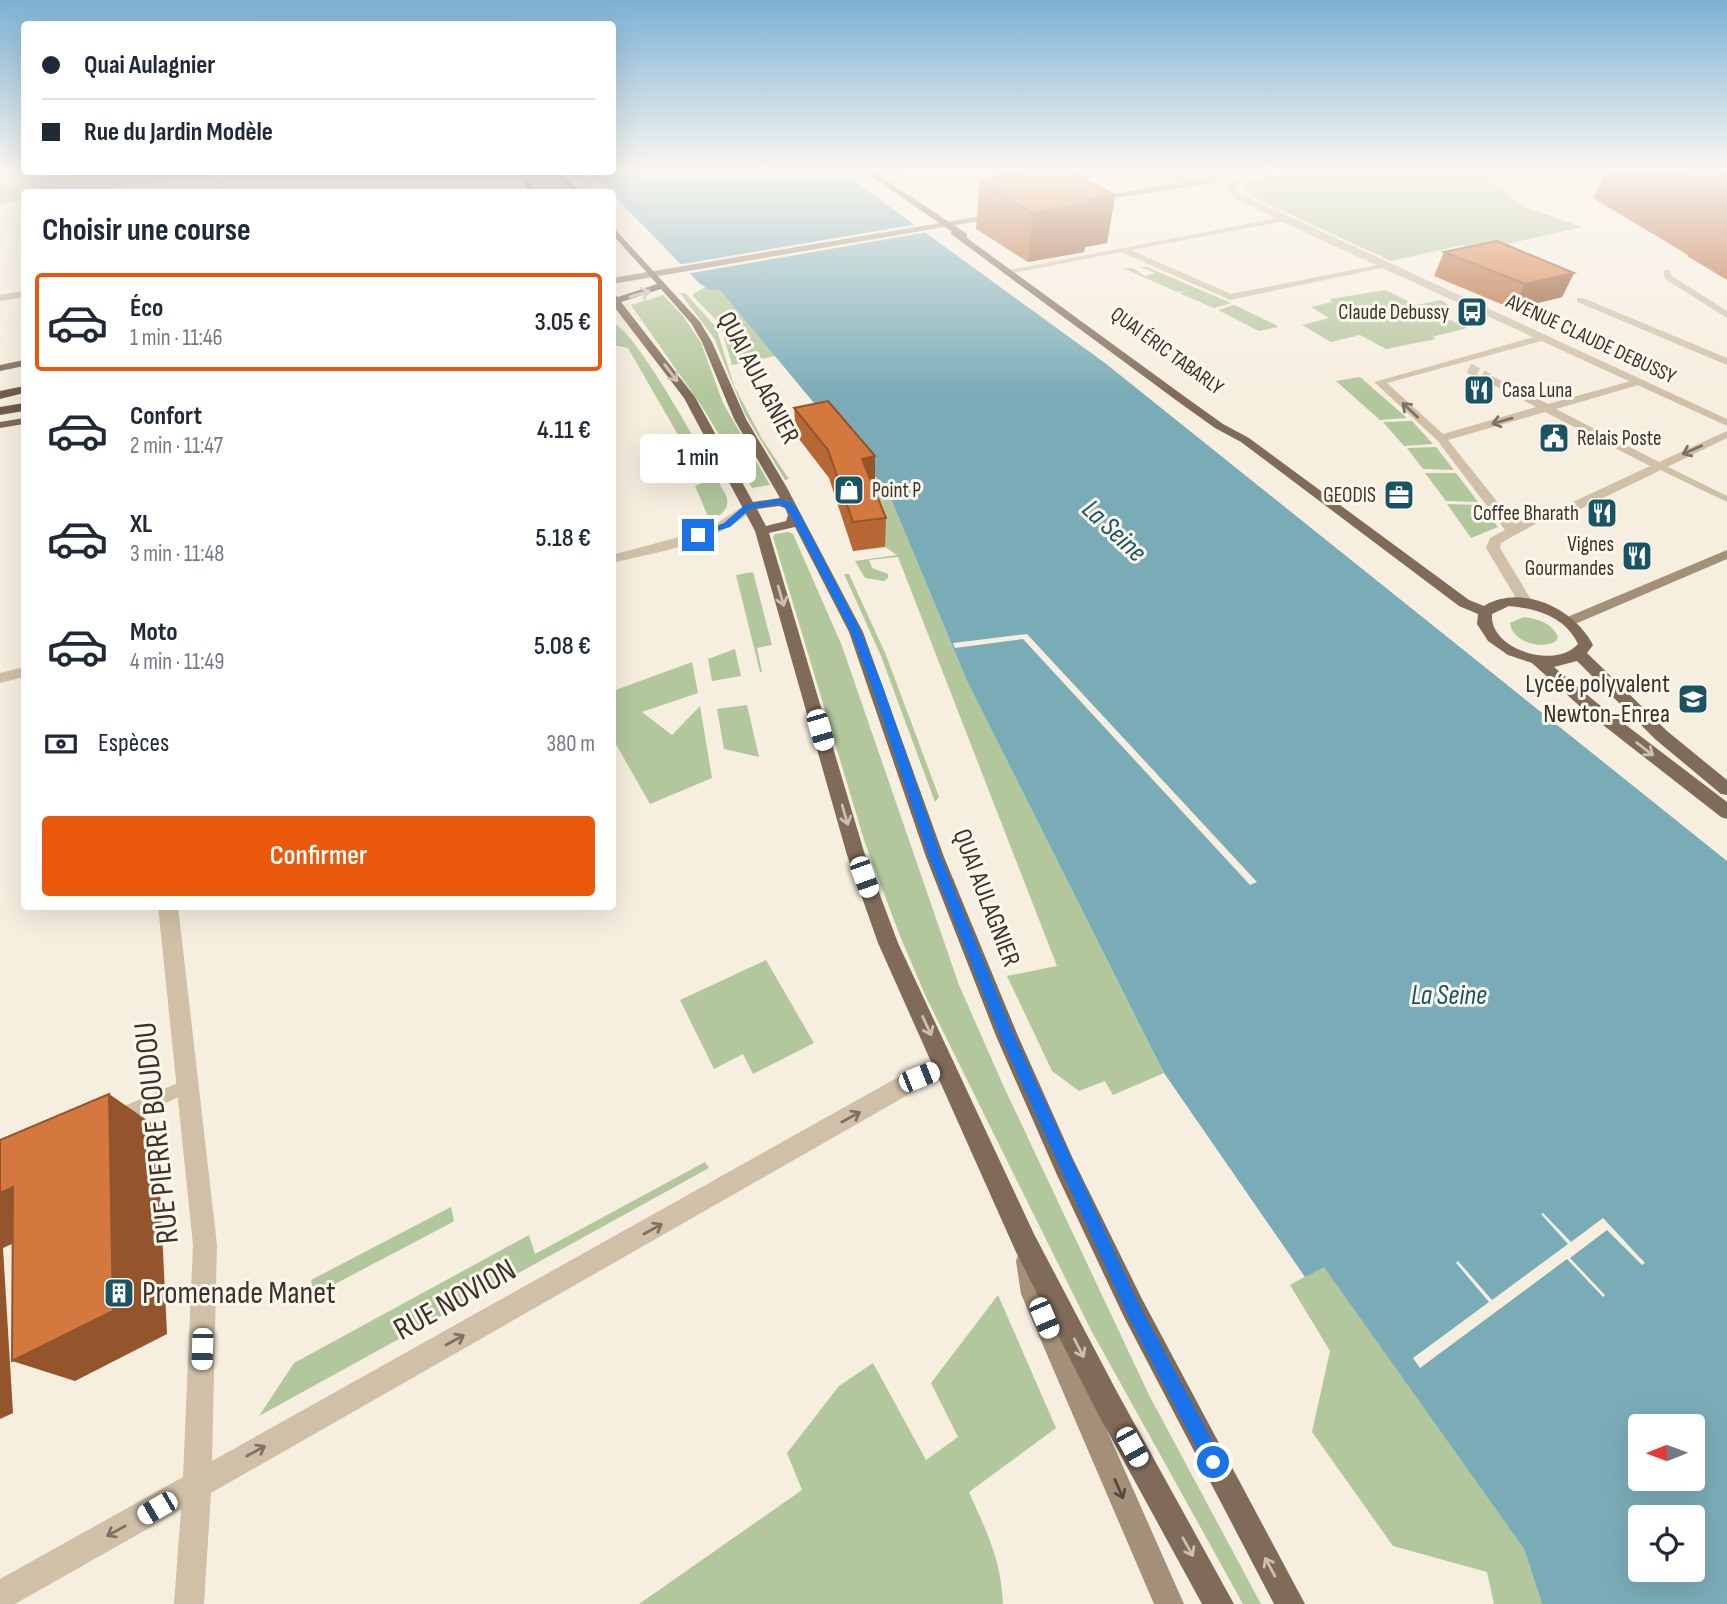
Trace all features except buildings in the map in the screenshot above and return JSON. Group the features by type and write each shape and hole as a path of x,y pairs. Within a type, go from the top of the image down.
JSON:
{"highway":[{"path":"0,398 21,394"},
{"path":"0,411 21,408"}],"main road":[{"name":"QUAI AULAGNIER","path":"627,245 695,322 707,342 740,419 792,510 856,632 935,857 1007,1036 1065,1167 1133,1308 1290,1604"},
{"path":"616,280 821,245"},
{"name":"QUAI ÉRIC TABARLY","path":"972,245 1219,426 1245,440 1464,603 1485,612"},
{"name":"QUAI ÉRIC TABARLY","path":"977,245 1020,269 1230,423 1245,440"},
{"path":"617,251 636,255"},
{"path":"616,299 650,292 663,285"},
{"path":"616,302 689,397 762,531 856,855 888,943 1025,1244 1107,1402 1220,1604"},
{"path":"616,317 630,319"},
{"path":"0,368 21,364"},
{"path":"0,425 21,422"},
{"path":"748,507 779,502 792,510 792,524 762,531"},
{"path":"1570,621 1727,554"},
{"path":"1526,603 1542,607 1570,621 1581,633 1586,645 1580,654 1562,661 1536,659 1512,650 1493,638 1484,624 1485,612 1498,604 1526,603"},
{"path":"1580,654 1661,735 1727,789"},
{"path":"1536,659 1591,706 1727,812"},
{"path":"1025,1244 1034,1294 1169,1604"}],"street":[{"path":"1008,271 1150,245"},
{"name":"AVENUE CLAUDE DEBUSSY","path":"1341,245 1727,424"},
{"path":"1123,250 1230,297 1387,265"},
{"path":"1665,272 1668,277 1727,315"},
{"path":"0,299 21,295"},
{"path":"1580,300 1727,362"},
{"path":"1513,531 1441,438 1379,382 1541,338"},
{"path":"1454,360 1469,368"},
{"path":"1488,378 1727,499"},
{"path":"1441,438 1639,382"},
{"path":"1526,603 1493,548 1495,541 1532,520 1565,511 1727,434"},
{"path":"616,558 720,528 737,518 748,507"},
{"path":"1500,513 1532,520"},
{"path":"720,528 762,531"},
{"path":"0,678 21,673"},
{"name":"RUE PIERRE BOUDOU","path":"168,910 205,1245 197,1485 189,1604"},
{"name":"RUE NOVION","path":"0,1596 919,1077 945,1067"},
{"path":"107,1121 187,1086"}],"green space":[{"path":"1356,245 1504,245 1477,251 1463,245 1391,261"},
{"path":"1140,267 1147,267 1231,303 1214,308 1179,293 1190,291 1177,292 1123,268 1133,268 1145,276 1155,273"},
{"path":"705,287 720,290 775,356 732,365 720,324 693,296"},
{"path":"1385,290 1416,305 1441,300 1450,306 1431,311 1467,328 1432,337 1436,339 1386,349 1360,335 1331,342 1302,325 1329,318 1311,307 1332,302 1330,299"},
{"path":"680,293 685,293 716,327 734,386 762,439 789,479 785,480 745,414 714,338"},
{"path":"663,295 683,316 701,343 723,403 770,485 752,488 701,405 631,305"},
{"path":"1234,305 1278,327 1259,331 1218,310"},
{"path":"616,325 624,331 654,372 725,493 727,506 724,511 707,522 694,526 707,514 695,486 702,483 703,478 628,348 616,346"},
{"path":"1360,377 1407,418 1380,420 1336,381"},
{"path":"1412,421 1433,444 1404,446 1383,422"},
{"path":"1436,447 1454,470 1423,469 1407,448"},
{"path":"1425,473 1456,473 1478,502 1446,501"},
{"path":"881,483 888,492 967,681 1164,1073 1113,1095 1105,1081 1079,1091 1052,1071 1007,976 1057,966 898,557 869,560 872,568 888,574 884,581 865,578 855,561 897,555 885,547 862,486"},
{"path":"1447,504 1480,505 1498,527 1471,538"},
{"path":"775,534 793,534 842,646 959,985 1003,1085 1149,1395 1261,1604 1243,1604 1091,1330 926,997 865,843 773,537"},
{"path":"753,572 772,645 757,648 762,672 736,575"},
{"path":"844,574 849,574 886,655 939,797 935,802 881,656"},
{"path":"1524,617 1548,625 1558,637 1556,641 1543,645 1521,639 1512,630 1510,623"},
{"path":"735,649 741,676 712,681 708,659"},
{"path":"692,662 698,693 642,712 672,735 700,706 712,778 650,804 616,744 616,690"},
{"path":"747,705 759,757 724,749 717,709"},
{"path":"766,960 814,1043 753,1074 743,1054 714,1069 680,1000"},
{"path":"705,1162 709,1168 259,1416 294,1363 529,1235 535,1254"},
{"path":"451,1207 454,1221 314,1295 311,1280"},
{"path":"1324,1266 1524,1549 1542,1604 1494,1604 1487,1572 1393,1546 1312,1432 1330,1351 1290,1285"},
{"path":"998,1295 1056,1428 969,1492 996,1560 1003,1604 639,1604 802,1490 787,1453 839,1386 873,1363 926,1460 958,1437 931,1383"}],"water":[{"name":"La Seine","path":"662,245 942,245 1105,363 1727,861 1727,1604 1542,1604 1524,1549 1324,1267 1305,1277 1164,1073 967,681 888,492 720,290 710,290 699,283"}],"pier":[{"path":"795,245 854,245 686,274 677,265"},
{"path":"1027,634 1257,882 1250,885 1023,639 955,648 953,643"},
{"path":"1541,1214 1571,1242 1603,1218 1645,1263 1642,1265 1607,1230 1570,1258 1605,1295 1603,1297 1567,1259 1420,1368 1413,1358 1489,1302 1456,1263 1458,1261 1492,1300 1568,1244"}],"tunnel":[{"path":"1469,368 1488,378"}],"place":[{"name":"Claude Debussy","path":"1472,312"},
{"name":"Casa Luna","path":"1479,390"},
{"name":"Relais Poste","path":"1554,438"},
{"name":"Point P","path":"849,490"},
{"name":"GEODIS","path":"1399,495"},
{"name":"Coffee Bharath","path":"1602,513"},
{"name":"Vignes Gourmandes","path":"1637,556"},
{"name":"Lycée polyvalent Newton-Enrea","path":"1693,699"},
{"name":"Promenade Manet","path":"119,1293"}],"route":[{"path":"698,535 727,525 748,507 779,502 788,504 792,509 856,632 935,857 1007,1036 1065,1167 1133,1308 1213,1462"}]}
